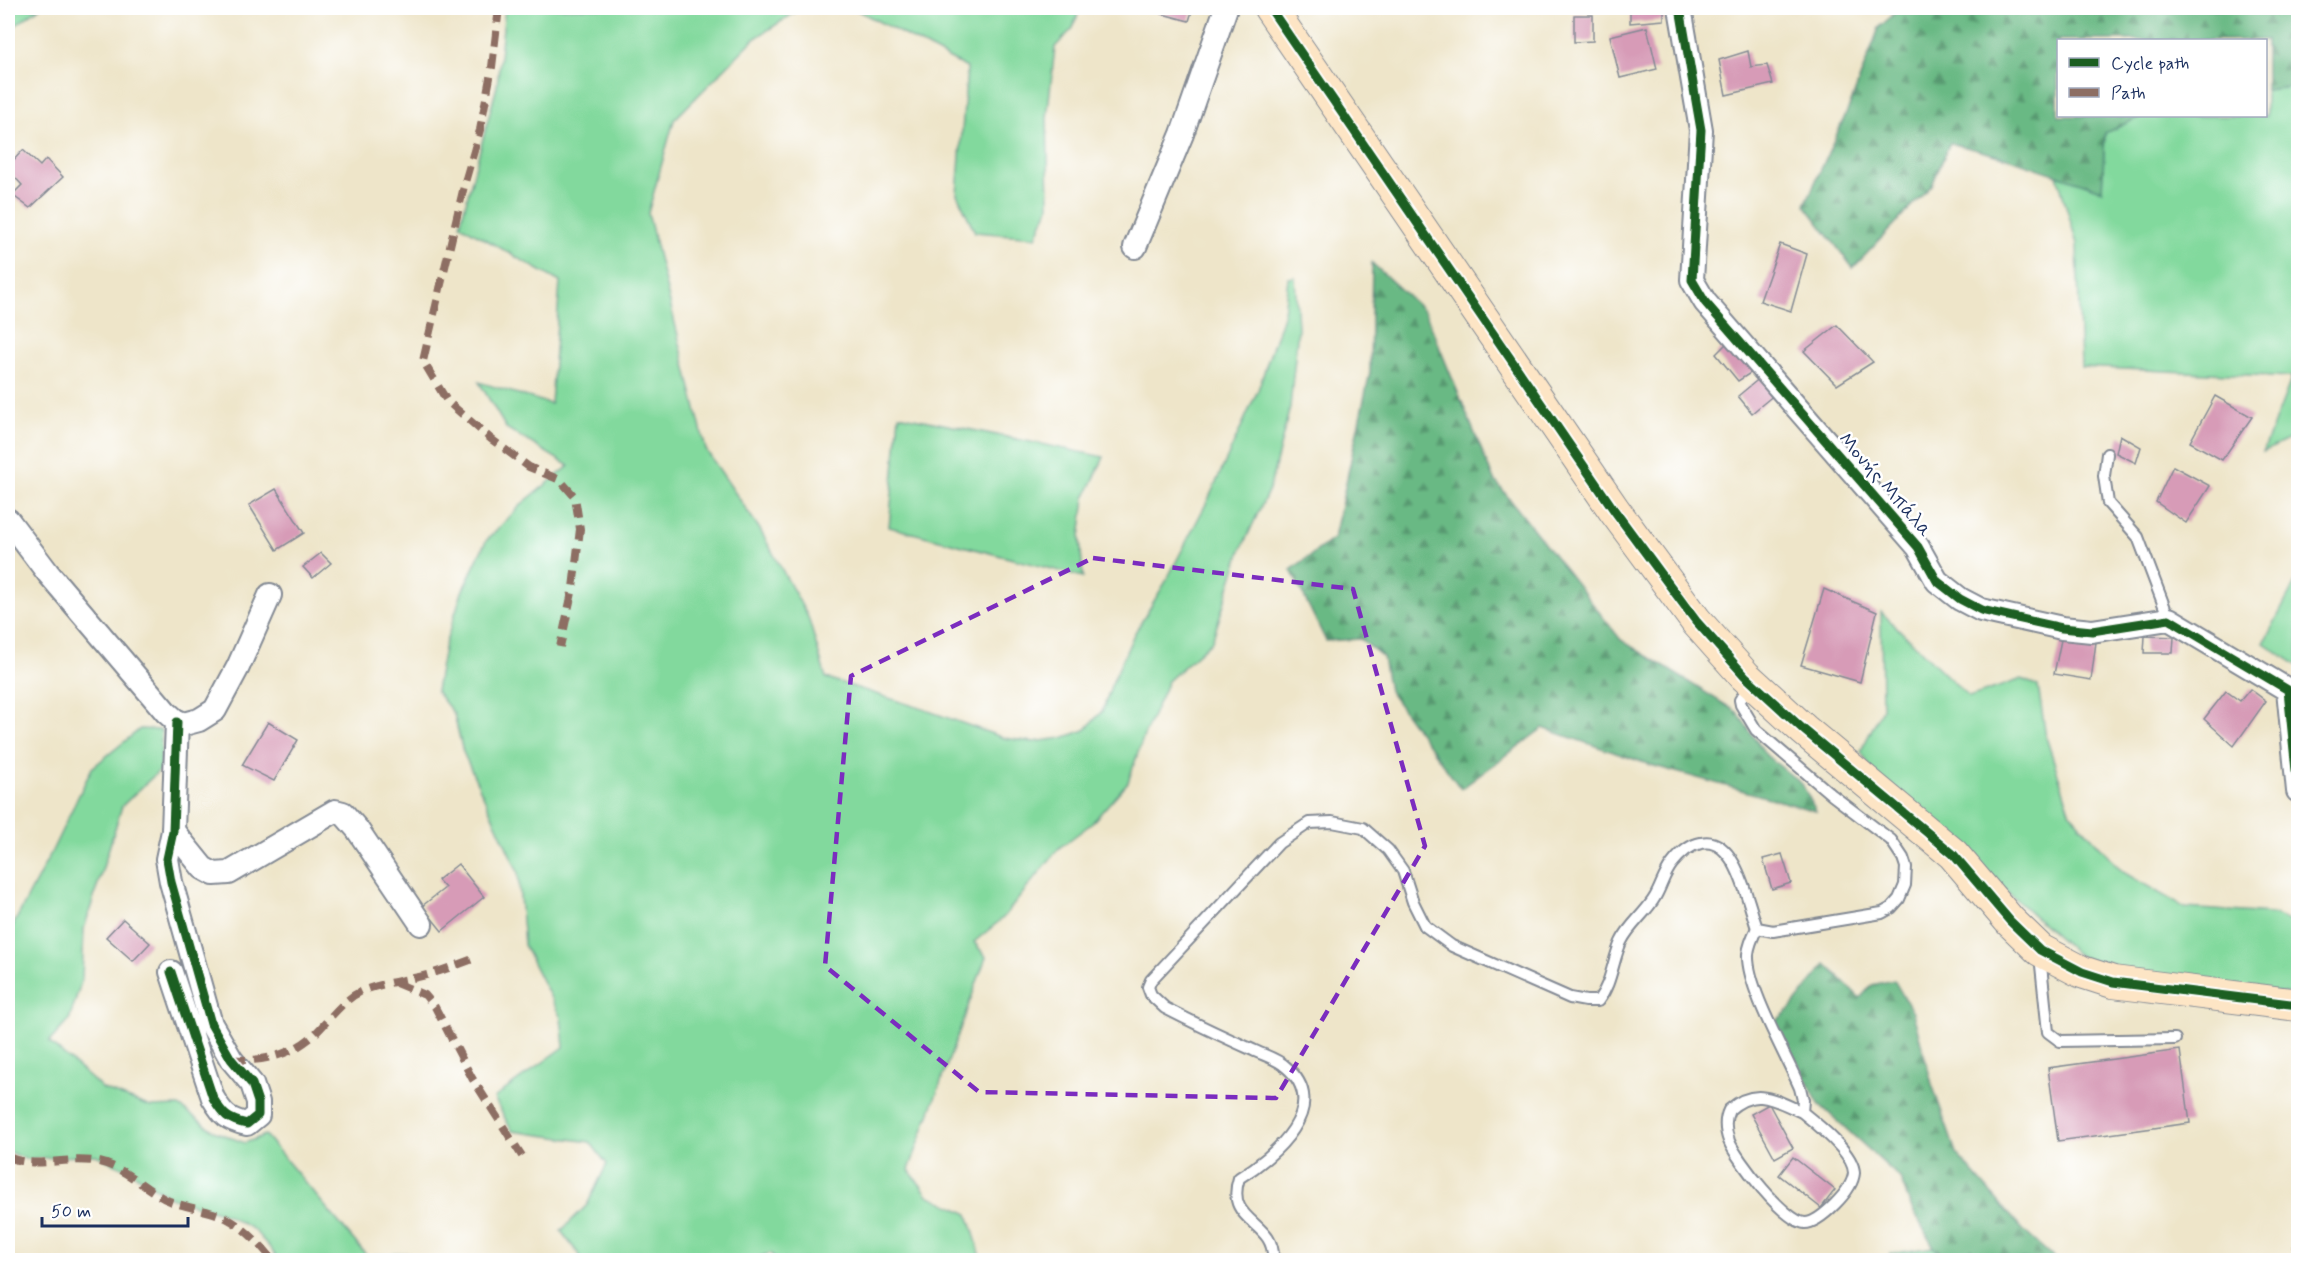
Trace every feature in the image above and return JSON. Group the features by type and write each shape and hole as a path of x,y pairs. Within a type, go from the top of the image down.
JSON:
{"street":[{"path":"1135,247 1182,134 1226,8"},
{"path":"1269,8 1614,510 1696,621 1753,683 1804,730 1953,854 2010,921 2040,950 2082,972 2113,982 2298,1005"},
{"name":"Μονής Μπάλα","path":"1680,8 1701,130 1692,280 1705,302 1918,547 1937,581 1960,598 1982,609 2062,628 2092,631 2169,619"},
{"path":"8,520 48,573 177,722 194,723 215,710 238,668 270,595"},
{"path":"2169,619 2288,690 2298,791"},
{"path":"171,972 213,1098 220,1110 232,1121 247,1124 258,1115 258,1102 252,1084 231,1059 211,1024 171,882 167,859 173,831 177,722"},
{"path":"173,831 203,868 214,874 230,873 335,812 344,813 421,924"}],"lane":[{"path":"2107,454 2104,476 2108,503 2138,537 2169,619"},
{"path":"1753,683 1740,700 1740,705 1756,730 1832,795 1891,840 1903,858 1906,874 1899,899 1891,908 1882,913 1773,931 1757,928"},
{"path":"1273,1260 1270,1244 1265,1234 1238,1207 1235,1191 1239,1178 1253,1170 1284,1143 1299,1122 1304,1100 1300,1082 1285,1065 1165,1008 1151,995 1148,987 1151,980 1168,961 1279,843 1309,823 1332,822 1363,828 1388,850 1402,871 1413,902 1425,926 1452,946 1570,998 1586,1001 1598,1001 1606,991 1623,938 1654,899 1670,867 1680,855 1699,843 1719,845 1728,854 1744,887 1757,928 1749,945 1748,965 1765,1011 1800,1088 1803,1100 1802,1112"},
{"path":"2040,950 2048,1032 2060,1041 2175,1039"},
{"path":"1747,1097 1766,1098 1802,1112 1831,1137 1851,1162 1854,1171 1848,1188 1831,1208 1811,1222 1803,1223 1793,1220 1785,1212 1742,1162 1729,1140 1725,1123 1728,1110 1747,1097"}],"highlighted area":[{"path":"1093,558 1353,589 1425,846 1276,1098 979,1092 825,966 851,676"}],"green space":[{"path":"8,8 39,8 8,31"},
{"path":"505,8 802,8 754,39 674,120 648,213 706,450 759,528 808,617 826,678 1004,738 1033,742 1062,738 1085,730 1103,710 1134,634 1165,583 1208,500 1258,390 1284,313 1288,278 1295,277 1298,328 1290,407 1270,487 1241,550 1212,641 1168,681 1143,738 1128,782 1091,824 1059,848 1003,918 974,942 986,957 909,1170 928,1195 968,1214 982,1260 776,1260 771,1253 750,1260 583,1260 561,1231 587,1205 607,1164 590,1142 512,1131 494,1098 564,1047 561,1018 524,945 518,872 463,752 454,714 436,691 444,648 462,592 486,541 524,502 569,466 506,428 479,382 551,404 560,282 460,225 497,86"},
{"path":"853,8 1080,8 1073,28 1055,47 1047,118 1049,206 1036,237 975,232 957,194 967,68"},
{"path":"1900,8 2298,8 2298,86 2267,90 2267,39 2057,39 2057,117 2140,117 2105,133 2102,190 2004,157 1950,143 1932,185 1853,268 1805,205 1850,105 1879,28"},
{"path":"2298,86 2298,435 2263,452 2292,377 2081,367 2077,244 2057,175 2102,190 2105,132 2140,117 2267,117 2267,90"},
{"path":"1372,263 1425,312 1493,478 1621,640 1737,712 1766,755 1802,784 1816,811 1651,765 1543,728 1461,789 1389,691 1383,657 1360,639 1326,641 1291,570 1334,538 1370,372"},
{"path":"899,415 1104,457 1085,498 1080,538 1083,577 889,527"},
{"path":"2298,577 2298,666 2264,643"},
{"path":"1881,612 1969,697 2022,679 2038,686 2046,737 2071,814 2123,872 2185,908 2272,914 2294,923 2298,929 2298,995 2129,972 2079,956 1954,844 1876,778 1861,751 1882,709"},
{"path":"140,729 161,730 161,769 122,806 84,929 82,979 69,1020 49,1042 103,1089 151,1107 179,1106 216,1132 245,1143 265,1135 367,1256 409,1253 425,1260 278,1260 254,1230 227,1215 170,1197 130,1171 96,1155 25,1159 8,1151 8,935 92,768"},
{"path":"1826,964 1860,998 1872,985 1894,980 1913,1013 1932,1084 1956,1153 2024,1231 2056,1260 1945,1260 1934,1247 1911,1207 1900,1178 1819,1104 1775,1022 1790,1009"},
{"path":"1934,1247 1945,1260 1888,1260 1890,1254"}],"building":[{"path":"1157,8 1193,8 1189,21 1155,12"},
{"path":"1630,8 1664,8 1664,20 1630,23"},
{"path":"1574,15 1593,15 1593,41 1574,42"},
{"path":"1647,27 1657,69 1620,78 1610,36"},
{"path":"1748,51 1751,67 1767,65 1773,84 1726,95 1719,60"},
{"path":"23,150 40,166 46,159 63,177 30,208 12,195 22,185 8,170 8,166"},
{"path":"1780,244 1807,254 1791,311 1760,301"},
{"path":"1837,325 1873,362 1837,385 1804,351"},
{"path":"1731,339 1755,370 1738,381 1716,354"},
{"path":"1761,377 1775,394 1752,413 1738,396"},
{"path":"2215,396 2252,417 2222,460 2190,442"},
{"path":"2120,435 2141,447 2136,463 2116,453"},
{"path":"2173,466 2210,486 2186,523 2156,502"},
{"path":"276,489 304,533 277,550 249,505"},
{"path":"321,553 331,563 313,578 303,567"},
{"path":"1824,589 1877,612 1860,682 1801,665"},
{"path":"2062,635 2096,642 2091,680 2054,674"},
{"path":"2145,636 2174,637 2173,653 2144,653"},
{"path":"2250,689 2266,701 2234,746 2204,719 2226,691 2240,701"},
{"path":"268,722 298,740 274,781 242,765"},
{"path":"1782,854 1791,883 1772,889 1763,859"},
{"path":"458,864 484,897 442,931 422,906 445,888 438,880"},
{"path":"123,919 150,943 133,961 106,937"},
{"path":"2180,1050 2190,1123 2058,1141 2048,1068"},
{"path":"1769,1104 1793,1148 1775,1158 1751,1114"},
{"path":"1793,1157 1835,1190 1821,1208 1779,1175"}],"marked path":[{"path":"499,8 492,67 480,130 465,182 423,361 447,401 491,439 529,467 560,480 575,497 580,529 573,588 560,647"},
{"path":"231,1059 262,1059 292,1050 316,1033 342,1005 358,993 430,974 473,959"},
{"path":"396,983 425,995 435,1007 472,1078 522,1156"},
{"path":"8,1157 29,1162 82,1160 103,1163 131,1177 165,1199 220,1215 233,1222 252,1237 273,1260"},
{"path":"2298,1231 2296,1257 2298,1260"}],"cycle path":[{"path":"1270,8 1614,510 1696,621 1745,676 1804,730 1953,854 2010,921 2040,950 2082,972 2113,982 2298,1005"},
{"path":"1680,8 1701,130 1692,280 1705,302 1918,547 1937,581 1960,599 1981,610 2062,628 2092,631 2169,619 2288,690 2298,791"},
{"path":"171,972 213,1098 227,1116 247,1124 258,1115 258,1102 252,1084 231,1059 211,1024 171,882 167,859 173,831 177,722"}]}
